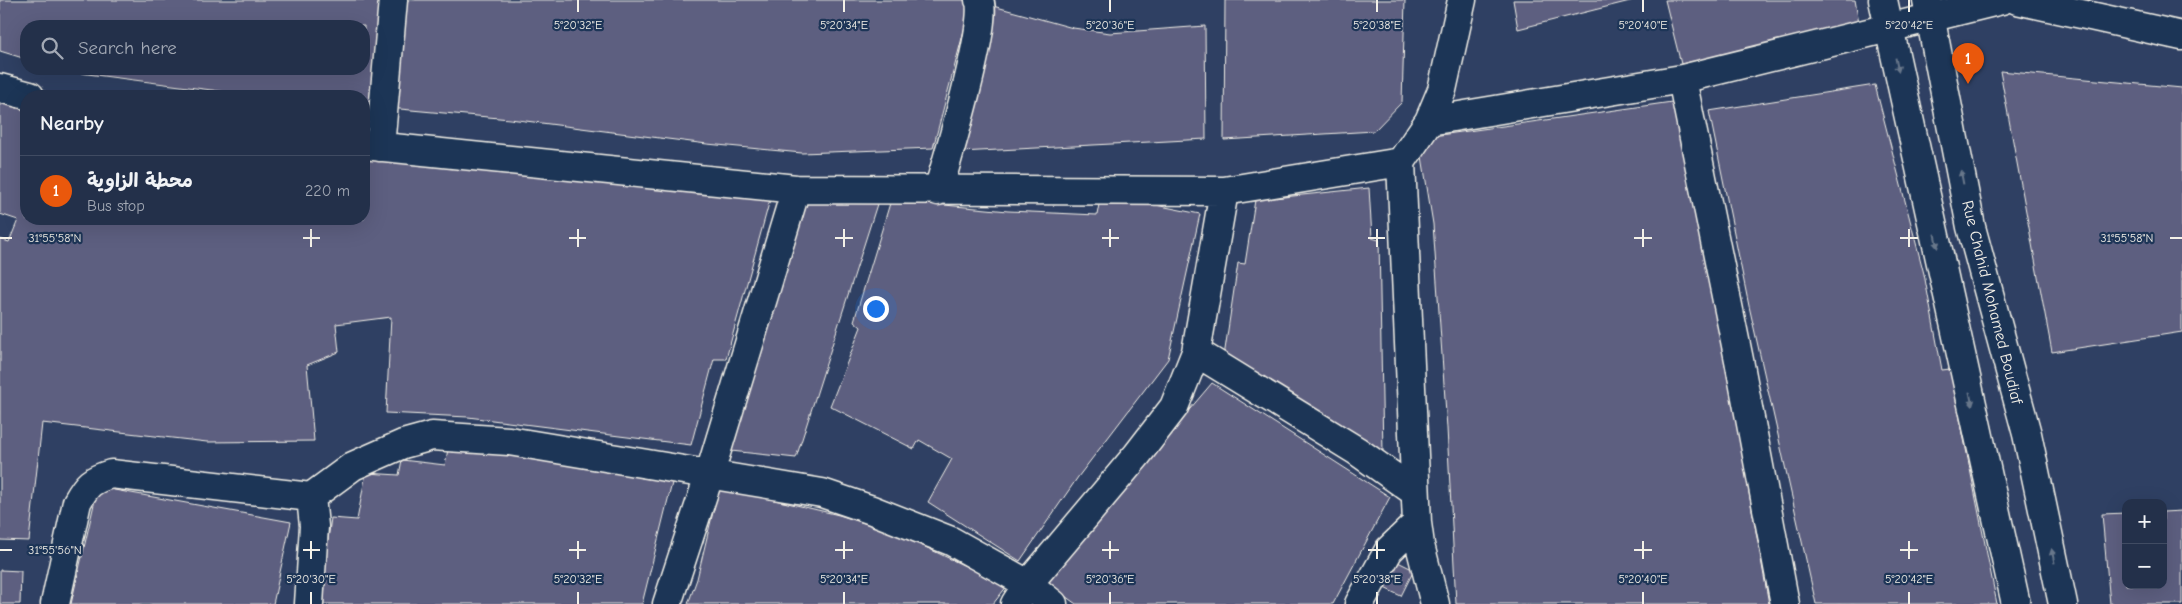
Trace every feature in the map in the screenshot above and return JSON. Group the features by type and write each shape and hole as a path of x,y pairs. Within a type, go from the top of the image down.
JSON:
{"street":[{"path":"393,0 372,146 796,189 1224,190 1401,162"},
{"path":"938,190 966,94 980,17 981,3 979,0"},
{"path":"1435,604 1420,545 1414,492 1401,162 1429,121 1442,90 1462,0"},
{"path":"1883,0 2016,604"},
{"path":"1429,121 1682,79 1888,27 1929,8 2002,0"},
{"path":"2017,0 2182,36"},
{"name":"Rue Chahid Mohamed Boudiaf","path":"1929,8 1972,227 2027,434 2062,604"},
{"path":"1682,79 1740,360 1785,604"},
{"path":"0,88 20,93"},
{"path":"667,604 710,473 796,189"},
{"path":"1022,594 1174,408 1196,352 1224,190"},
{"path":"1196,352 1356,451 1414,492"},
{"path":"54,604 77,502 85,487 94,479 111,474 311,497 353,466 403,444 432,436 509,441 822,493 872,510 951,541 1022,594 1053,604"},
{"path":"309,604 314,526 311,497"},
{"path":"1359,604 1389,550 1417,523"}],"building":[{"path":"0,0 380,0 372,111 370,111 370,90 212,90 95,75 370,75 370,20 20,20 20,57 0,51"},
{"path":"400,0 972,0 933,148 802,153 707,144 510,119 389,108"},
{"path":"1225,0 1405,0 1402,102 1374,131 1224,140"},
{"path":"1513,0 1634,0 1518,29"},
{"path":"1665,0 1855,0 1860,28 1681,64"},
{"path":"993,6 1073,28 1110,33 1205,26 1206,139 961,152"},
{"path":"2000,71 2182,88 2182,332 2052,352"},
{"path":"1875,85 1924,274 1942,370 1950,369 1997,604 1816,604 1749,306 1709,111"},
{"path":"0,96 20,107 20,225 370,225 370,149 771,196 726,359 714,359 691,445 468,417 386,413 391,317 336,324 339,352 307,365 314,441 207,442 42,423 29,541 0,540 0,239 9,242 18,220 0,214"},
{"path":"1679,101 1769,604 1456,604 1447,428 1433,224 1419,138"},
{"path":"1369,188 1372,238 1379,240 1383,453 1223,363 1238,263 1245,264 1255,200"},
{"path":"1101,194 1200,214 1168,359 1078,477 1020,561 928,502 952,459 919,440 914,449 830,406 861,327 854,321 891,200 1008,211 1097,215"},
{"path":"803,197 878,201 796,458 731,451"},
{"path":"1212,383 1390,497 1333,604 1076,604 1044,581"},
{"path":"449,444 674,475 642,604 319,604 331,518 357,520 366,473 399,475 402,460 445,465"},
{"path":"98,487 291,522 273,604 71,604"},
{"path":"719,487 839,515 896,533 1007,586 993,604 688,604 697,579"},
{"path":"2182,511 2182,604 2110,604 2102,514 2122,513 2122,589 2167,589 2167,512"},
{"path":"1392,559 1414,570 1401,596 1380,586"},
{"path":"0,570 21,571 20,604 0,604"}],"place":[{"name":"محطة الزاوية","path":"1968,84"}]}
